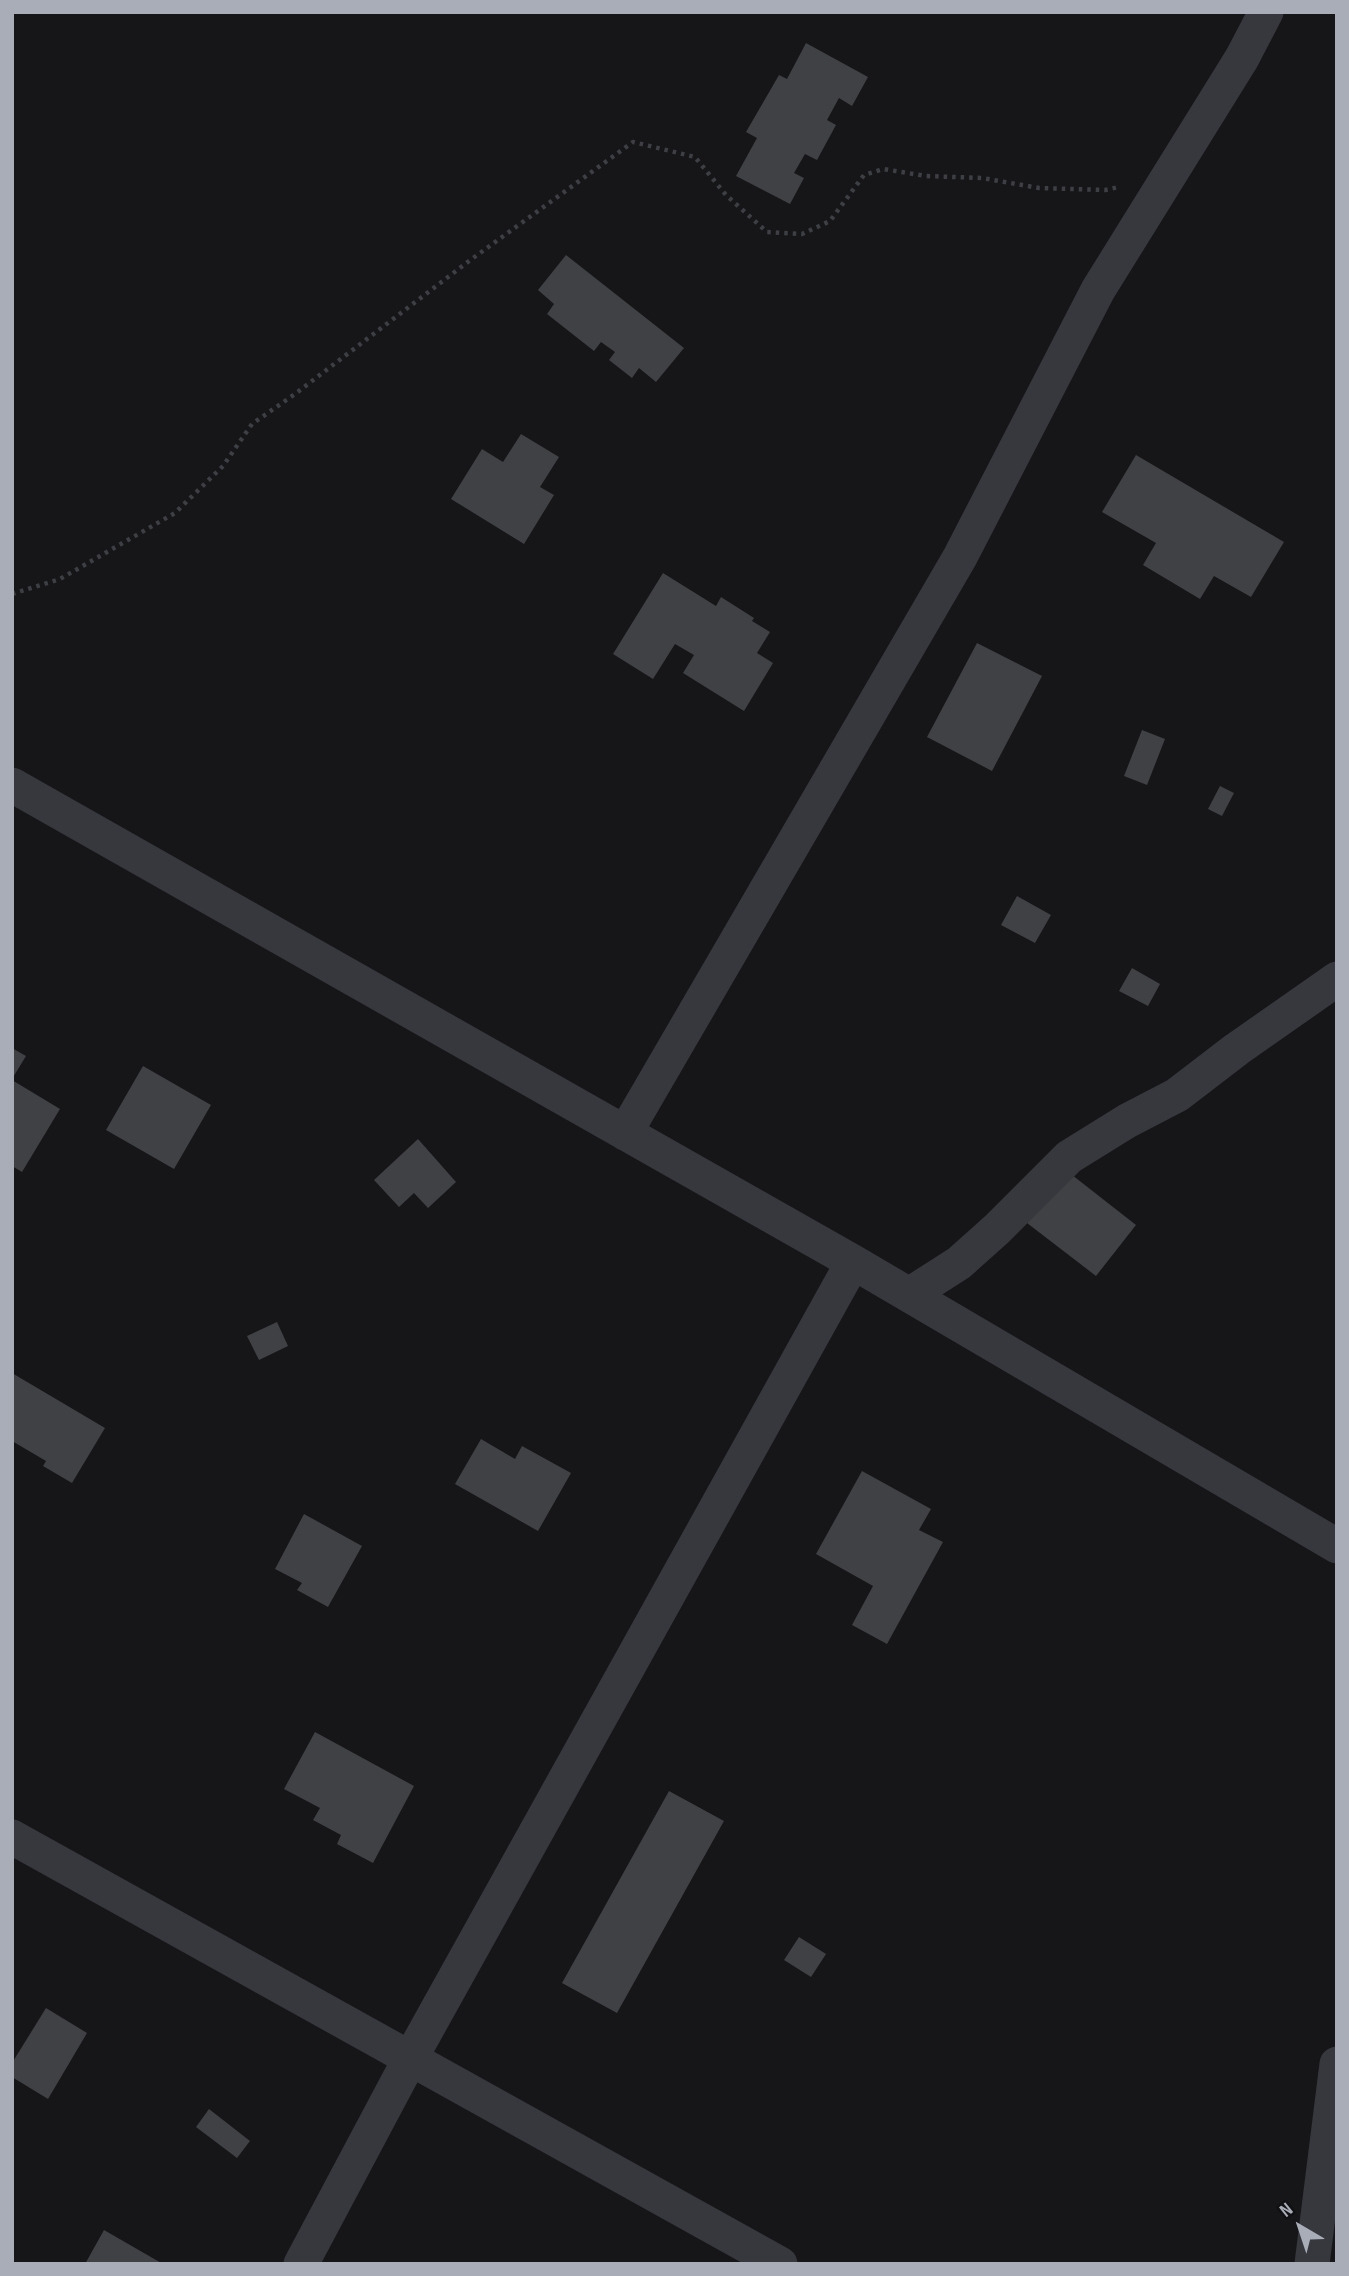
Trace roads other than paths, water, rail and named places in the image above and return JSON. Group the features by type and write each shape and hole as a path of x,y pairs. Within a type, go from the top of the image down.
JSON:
{"street":[{"path":"625,1133 960,557 1098,290 1171,174 1266,12"},
{"path":"12,785 853,1262 1337,1546"},
{"path":"909,1295 958,1263 997,1229 1069,1157 1127,1121 1177,1095 1337,979"},
{"path":"301,2264 410,2059 853,1262"},
{"path":"12,1837 780,2264"},
{"path":"1312,2264 1337,2064"}]}
